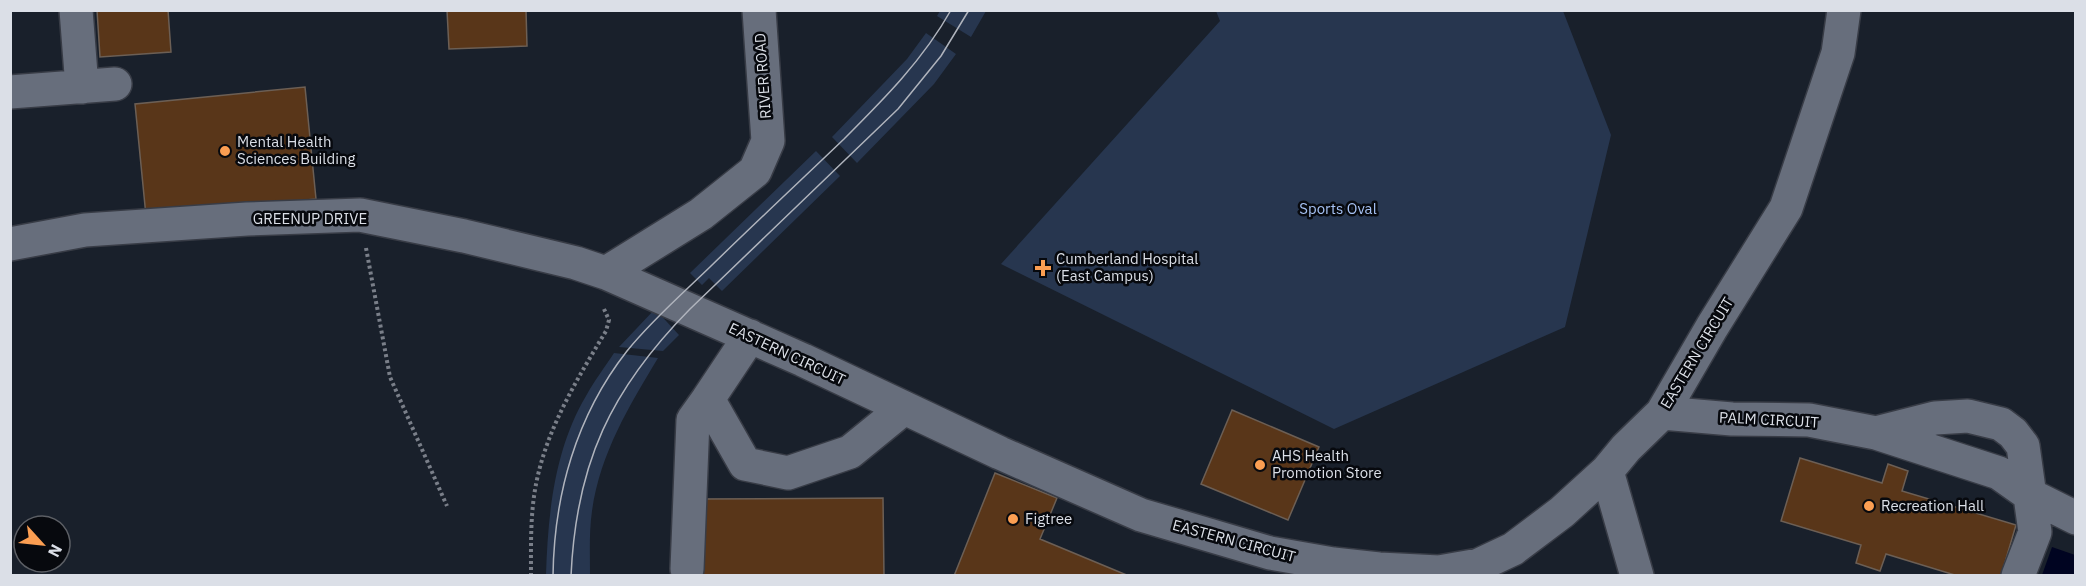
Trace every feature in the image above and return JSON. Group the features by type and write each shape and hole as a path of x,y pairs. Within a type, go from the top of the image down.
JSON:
{"lane":[{"path":"76,10 82,87"},
{"name":"RIVER ROAD","path":"606,273 700,214 755,171 768,141 759,10"},
{"name":"EASTERN CIRCUIT","path":"606,273 750,336 1141,515 1270,553 1333,564 1439,572 1479,565 1513,549 1562,512 1606,471 1662,413 1786,208 1838,53 1844,10"},
{"path":"10,92 115,84"},
{"name":"GREENUP DRIVE","path":"10,244 85,230 247,219 360,215 475,239 576,263 606,273"},
{"path":"687,569 693,420 750,336"},
{"path":"708,399 745,464 788,473 850,452 904,408"},
{"name":"PALM CIRCUIT","path":"1662,413 1732,419 1809,420 1876,433 2000,472 2030,495"},
{"name":"PALM CIRCUIT","path":"1876,433 1935,418 1968,416 2001,424 2013,433 2023,446 2034,532 2018,576"},
{"path":"1606,471 1637,576"},
{"path":"2030,495 2076,518"}],"path":[{"path":"360,215 390,377 447,506"},
{"path":"531,576 531,525 538,475 564,403 606,331 609,320 603,307"}],"green space":[{"path":"940,10 986,11 971,37 937,16"},
{"name":"Sports Oval","path":"1216,11 1563,11 1611,135 1565,327 1334,429 1001,264 1220,21"},
{"path":"926,33 956,54 934,84 857,163 832,137 907,59"},
{"path":"816,151 840,176 722,291 709,278 702,285 690,273"},
{"path":"655,309 679,335 663,351 619,347"},
{"path":"614,353 658,358 626,412 602,470 591,519 590,575 546,575 551,506 560,460 575,417 596,379"}],"shaded area":[{"path":"2052,547 2075,555 2075,575 2042,575"}],"building":[{"path":"97,10 168,10 171,52 100,57"},
{"path":"447,10 526,10 527,46 449,49"},
{"name":"Mental Health Sciences Building","path":"305,87 316,199 146,216 135,104"},
{"name":"AHS Health Promotion Store","path":"1232,410 1319,447 1288,520 1201,484"},
{"name":"Recreation Hall","path":"1800,458 1882,483 1888,464 1908,471 1902,491 2016,525 2001,576 1958,576 1886,554 1880,571 1856,563 1861,545 1781,521"},
{"name":"Figtree","path":"995,473 1057,498 1040,539 1129,576 954,576"},
{"path":"883,498 884,576 699,576 698,499"}],"tram line":[{"path":"553,576 554,546 563,486 581,429 609,376 656,318 844,139 888,94 928,46 951,10"},
{"path":"571,576 574,535 590,463 619,399 639,369 662,339 690,309 898,109 941,56 969,10"}],"place":[{"name":"Mental Health Sciences Building","path":"225,151"},
{"name":"Cumberland Hospital (East Campus)","path":"1043,268"},
{"name":"AHS Health Promotion Store","path":"1260,465"},
{"name":"Recreation Hall","path":"1869,506"},
{"name":"Figtree","path":"1013,519"}]}
